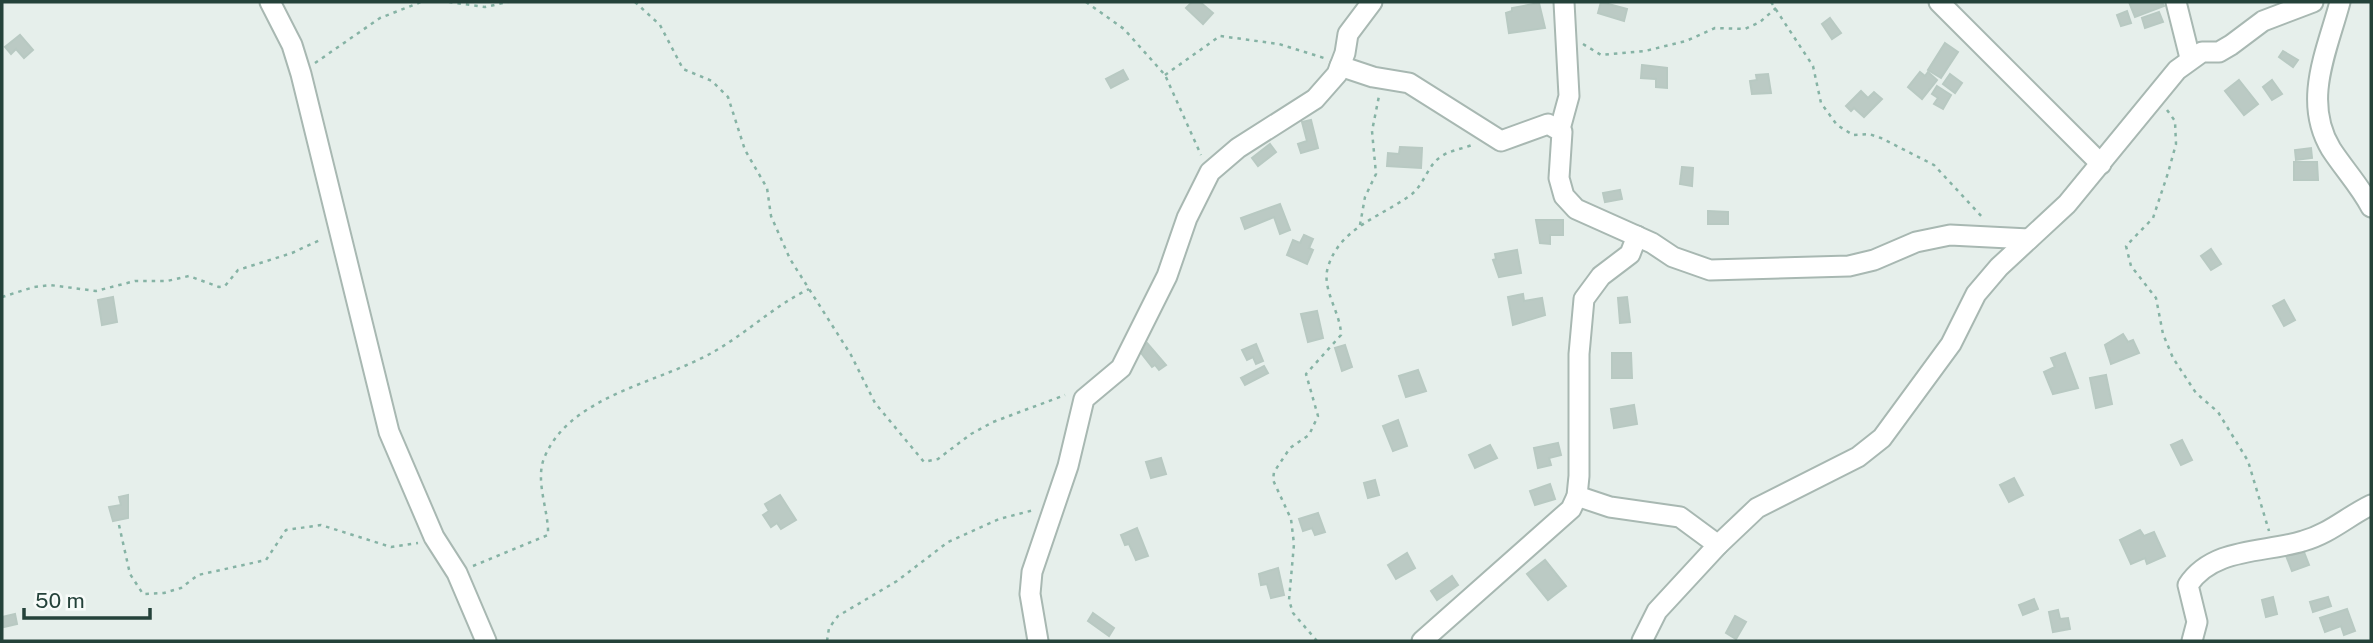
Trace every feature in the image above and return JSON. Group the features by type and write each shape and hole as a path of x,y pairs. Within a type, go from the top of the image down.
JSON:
{"street":[{"path":"270,2 292,45 302,74 389,432 434,537 457,573 486,641"},
{"path":"1038,641 1030,594 1032,572 1068,467 1084,399 1112,378 1125,361 1167,276 1187,218 1210,172 1238,148 1315,99 1340,66 1348,34 1372,2"},
{"path":"1564,2 1569,96 1560,129 1559,178 1564,196 1576,209 1593,219 1637,236 1692,265 1710,270 1751,271 1862,264 1916,242 1950,234 2029,239"},
{"path":"1939,2 2101,164"},
{"path":"2176,2 2190,58"},
{"path":"1642,641 1657,611 1718,545 1757,508 1858,457 1882,438 1951,344 1976,295 1998,267 2067,204 2176,70 2202,52 2219,52 2263,21 2313,2"},
{"path":"2340,2 2316,83 2316,114 2330,147 2371,207"},
{"path":"1340,66 1384,80 1409,83 1492,138 1510,140 1548,124 1560,129"},
{"path":"1422,641 1571,509 1577,496 1579,354 1584,299 1601,276 1630,254 1637,236"},
{"path":"1577,496 1610,507 1680,517 1718,545"},
{"path":"2192,641 2197,622 2188,592 2192,579 2211,564 2231,556 2301,542 2324,534 2371,505"}],"path":[{"path":"302,74 380,18 421,2"},
{"path":"449,2 485,7 508,2"},
{"path":"635,2 660,25 683,69 712,81 728,97 746,150 767,188 771,216 790,258 851,355 875,403 924,462 938,459 971,433 993,422 1071,393"},
{"path":"1086,2 1124,29 1165,75 1210,172"},
{"path":"1771,2 1813,66 1821,103 1837,125 1853,135 1869,134 1881,138 1934,165 1978,214 2009,237"},
{"path":"1564,26 1593,51 1608,54 1645,51 1686,41 1715,28 1745,29 1760,22 1776,8"},
{"path":"1165,75 1220,36 1279,44 1340,66"},
{"path":"1360,225 1365,197 1376,174 1372,131 1384,80"},
{"path":"2157,96 2175,121 2176,144 2153,218 2126,246 2126,256 2141,283 2157,298 2163,334 2173,358 2196,393 2218,412 2248,461 2273,547"},
{"path":"1317,641 1293,613 1289,600 1294,544 1291,519 1276,490 1273,472 1290,448 1309,435 1318,416 1306,374 1341,335 1341,325 1327,279 1328,267 1338,249 1360,225 1414,192 1440,157 1492,138"},
{"path":"2,297 50,285 96,291 135,281 167,281 189,276 219,287 225,286 238,270 292,253 342,232"},
{"path":"457,573 548,535 541,470 545,456 559,433 575,415 693,364 737,337 767,312 809,289"},
{"path":"827,641 829,628 838,616 897,581 948,542 999,519 1041,508 1056,499"},
{"path":"119,525 130,574 137,589 143,594 151,595 181,588 198,575 266,560 286,530 331,526 391,547 434,537"}],"building":[{"path":"1192,2 1200,2 1213,13 1203,24 1186,8"},
{"path":"1601,2 1627,9 1624,21 1598,13"},
{"path":"2129,2 2162,2 2164,6 2135,17"},
{"path":"1539,3 1545,28 1509,33 1506,13 1512,11 1512,8"},
{"path":"2127,11 2131,23 2121,26 2117,15"},
{"path":"2159,12 2163,22 2145,28 2142,18"},
{"path":"1830,18 1841,33 1832,39 1822,24"},
{"path":"20,35 33,50 24,58 16,49 11,54 5,47"},
{"path":"1945,43 1958,52 1941,78 1928,70"},
{"path":"2283,51 2298,60 2293,67 2279,57"},
{"path":"1642,65 1667,68 1667,88 1656,87 1656,79 1641,78"},
{"path":"1123,70 1128,79 1111,88 1106,79"},
{"path":"1920,72 1925,76 1928,72 1937,80 1922,99 1908,87"},
{"path":"1768,74 1771,93 1752,94 1750,81 1757,80 1756,75"},
{"path":"1950,74 1962,83 1955,93 1943,84"},
{"path":"2239,80 2258,104 2244,115 2225,91"},
{"path":"2272,80 2282,94 2272,100 2263,87"},
{"path":"1937,86 1951,95 1943,109 1934,104 1938,98 1932,94"},
{"path":"1861,91 1868,98 1874,92 1882,99 1864,117 1854,108 1851,111 1846,106"},
{"path":"1311,120 1318,148 1301,153 1298,144 1307,141 1302,122"},
{"path":"1270,144 1276,152 1258,166 1252,158"},
{"path":"1400,147 1422,148 1421,168 1387,166 1388,153 1399,154"},
{"path":"2311,148 2312,158 2296,160 2295,150"},
{"path":"2294,162 2317,162 2318,180 2294,180"},
{"path":"1682,167 1693,168 1692,186 1680,184"},
{"path":"1620,190 1622,199 1605,202 1603,193"},
{"path":"1280,204 1290,230 1280,234 1274,217 1245,229 1241,218"},
{"path":"1708,211 1728,212 1728,224 1708,224"},
{"path":"1536,220 1563,220 1563,235 1550,235 1550,244 1540,243"},
{"path":"1304,235 1313,239 1309,248 1313,250 1307,264 1287,255 1293,240 1300,243"},
{"path":"2211,249 2221,264 2211,270 2201,256"},
{"path":"1517,250 1521,273 1499,277 1493,260 1496,259 1495,254"},
{"path":"1523,294 1524,301 1542,298 1545,315 1513,325 1508,297"},
{"path":"113,297 117,322 102,325 98,300"},
{"path":"1627,297 1630,322 1620,323 1618,298"},
{"path":"2284,300 2295,320 2284,326 2273,306"},
{"path":"1317,311 1323,338 1308,342 1301,314"},
{"path":"2123,334 2128,342 2133,340 2139,353 2111,364 2105,345"},
{"path":"1147,343 1166,365 1159,370 1155,365 1152,367 1138,349"},
{"path":"1256,344 1263,361 1256,364 1253,357 1247,360 1242,350"},
{"path":"1345,345 1352,367 1342,371 1335,348"},
{"path":"1612,353 1631,353 1632,378 1612,378"},
{"path":"2065,353 2078,388 2053,394 2044,372 2055,367 2051,358"},
{"path":"1264,366 1268,373 1245,385 1241,378"},
{"path":"1418,370 1426,391 1406,397 1399,376"},
{"path":"2106,375 2112,404 2096,408 2090,378"},
{"path":"1634,405 1637,424 1614,428 1611,409"},
{"path":"1398,420 1407,446 1393,451 1383,426"},
{"path":"2182,440 2192,460 2181,465 2171,445"},
{"path":"1558,443 1561,455 1549,458 1551,465 1538,468 1534,448"},
{"path":"1490,445 1497,458 1475,468 1469,455"},
{"path":"1161,458 1166,474 1151,478 1146,462"},
{"path":"2014,478 2023,495 2009,502 2000,485"},
{"path":"1375,480 1379,495 1368,498 1364,483"},
{"path":"1550,484 1555,499 1535,505 1530,491"},
{"path":"128,495 128,518 113,521 109,507 121,505 119,497"},
{"path":"780,495 796,520 781,529 777,523 771,527 763,515 769,511 765,504"},
{"path":"1318,513 1325,532 1315,535 1312,528 1303,531 1299,519"},
{"path":"1137,528 1148,556 1136,560 1129,544 1125,545 1121,535"},
{"path":"2140,530 2144,536 2154,532 2165,556 2147,564 2145,558 2131,564 2120,540"},
{"path":"2302,547 2309,565 2292,571 2285,553"},
{"path":"1407,553 1415,568 1396,579 1388,565"},
{"path":"1545,560 1566,586 1548,600 1527,574"},
{"path":"1278,568 1284,595 1271,598 1267,584 1261,585 1259,574"},
{"path":"1452,576 1458,585 1437,600 1431,591"},
{"path":"2273,597 2277,614 2266,617 2262,600"},
{"path":"2328,597 2331,606 2313,612 2310,602"},
{"path":"2034,599 2038,609 2023,615 2019,605"},
{"path":"2347,609 2355,631 2344,635 2341,626 2325,632 2320,618"},
{"path":"2058,610 2060,619 2068,618 2070,629 2053,632 2049,612"},
{"path":"1093,613 1114,628 1109,636 1088,621"},
{"path":"15,614 17,624 4,627 2,617"},
{"path":"1735,616 1746,622 1736,639 1726,633"}]}
